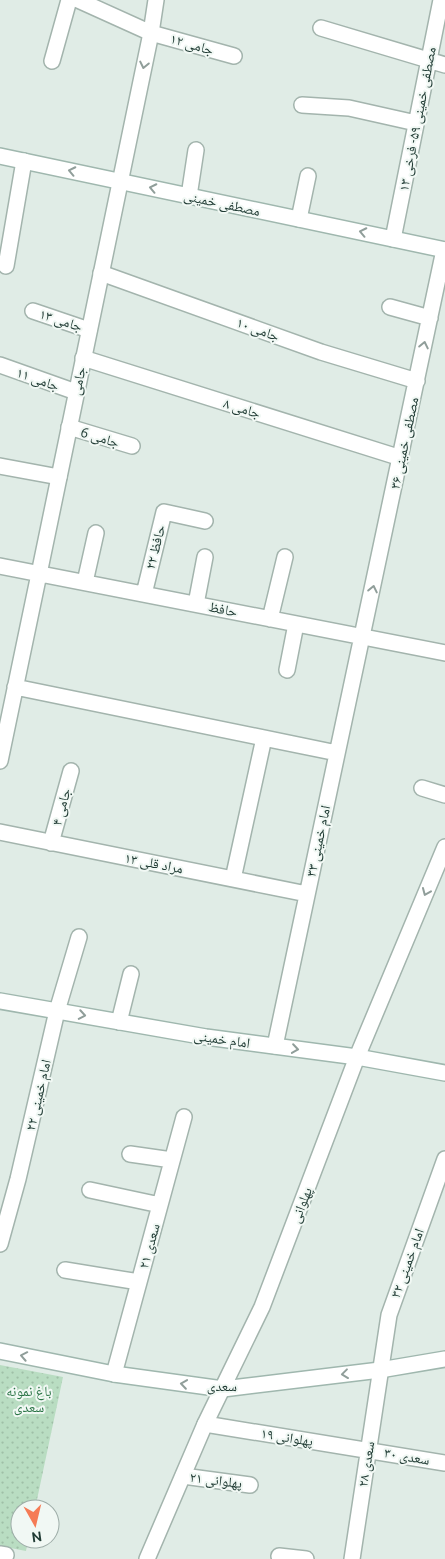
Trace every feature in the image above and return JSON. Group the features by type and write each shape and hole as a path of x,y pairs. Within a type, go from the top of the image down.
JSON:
{"street":[{"path":"52,61 69,0"},
{"name":"جامی ۱۲","path":"78,0 151,33 234,56"},
{"name":"جامی","path":"0,761 151,33 156,0"},
{"name":"مصطفی خمینی ۵۹- فرخی ۱۳","path":"393,239 441,0"},
{"path":"321,28 445,65"},
{"path":"302,106 350,108 416,123"},
{"path":"189,196 196,150"},
{"name":"مصطفی خمینی","path":"0,156 445,250"},
{"path":"6,266 6,234 24,161"},
{"path":"299,219 308,176"},
{"name":"مصطفی خمینی ۳۶","path":"362,637 445,250"},
{"name":"جامی ۱۰","path":"101,273 321,352 417,381"},
{"path":"390,307 430,318"},
{"name":"جامی ۱۳","path":"33,311 89,330"},
{"name":"جامی ۸","path":"83,358 401,458"},
{"name":"جامی ۱۱","path":"0,365 76,392"},
{"name":"جامی 6","path":"69,427 132,446"},
{"path":"0,466 59,477"},
{"name":"حافظ ۲۲","path":"144,594 164,512 205,521"},
{"path":"85,582 96,533"},
{"path":"196,604 205,557"},
{"path":"270,619 285,557"},
{"name":"حافظ","path":"0,566 445,653"},
{"path":"287,670 296,624"},
{"name":"امام خمینی ۳۳","path":"274,1046 362,637"},
{"path":"15,688 337,753"},
{"path":"233,879 264,738"},
{"name":"جامی ۴","path":"51,843 71,771"},
{"path":"422,788 445,795"},
{"name":"مراد قلی ۱۳","path":"0,832 307,894"},
{"name":"پهلوانی","path":"147,1559 205,1424 262,1307 357,1057 445,846"},
{"name":"امام خمینی ۲۲","path":"0,1244 18,1179 57,1011 79,937"},
{"path":"120,1022 131,974"},
{"name":"امام خمینی","path":"0,1001 206,1038 357,1057 445,1074"},
{"name":"سعدی ۲۱","path":"114,1374 184,1117"},
{"path":"130,1154 172,1160"},
{"name":"امام خمینی ۳۲","path":"380,1370 389,1315 445,1159"},
{"path":"90,1190 160,1205"},
{"path":"65,1270 139,1282"},
{"name":"سعدی","path":"0,1352 114,1374 223,1389 380,1370 445,1359"},
{"name":"سعدی ۲۸","path":"352,1559 380,1370"},
{"name":"پهلوانی ۱۹","path":"205,1424 368,1449"},
{"name":"سعدی ۳۰","path":"368,1449 445,1463"},
{"name":"پهلوانی ۲۱","path":"183,1476 250,1484"},
{"path":"279,1556 306,1559"}],"green space":[{"name":"باغ نمونه سعدی","path":"0,1365 63,1377 37,1499 10,1499 10,1548 0,1546"}]}
